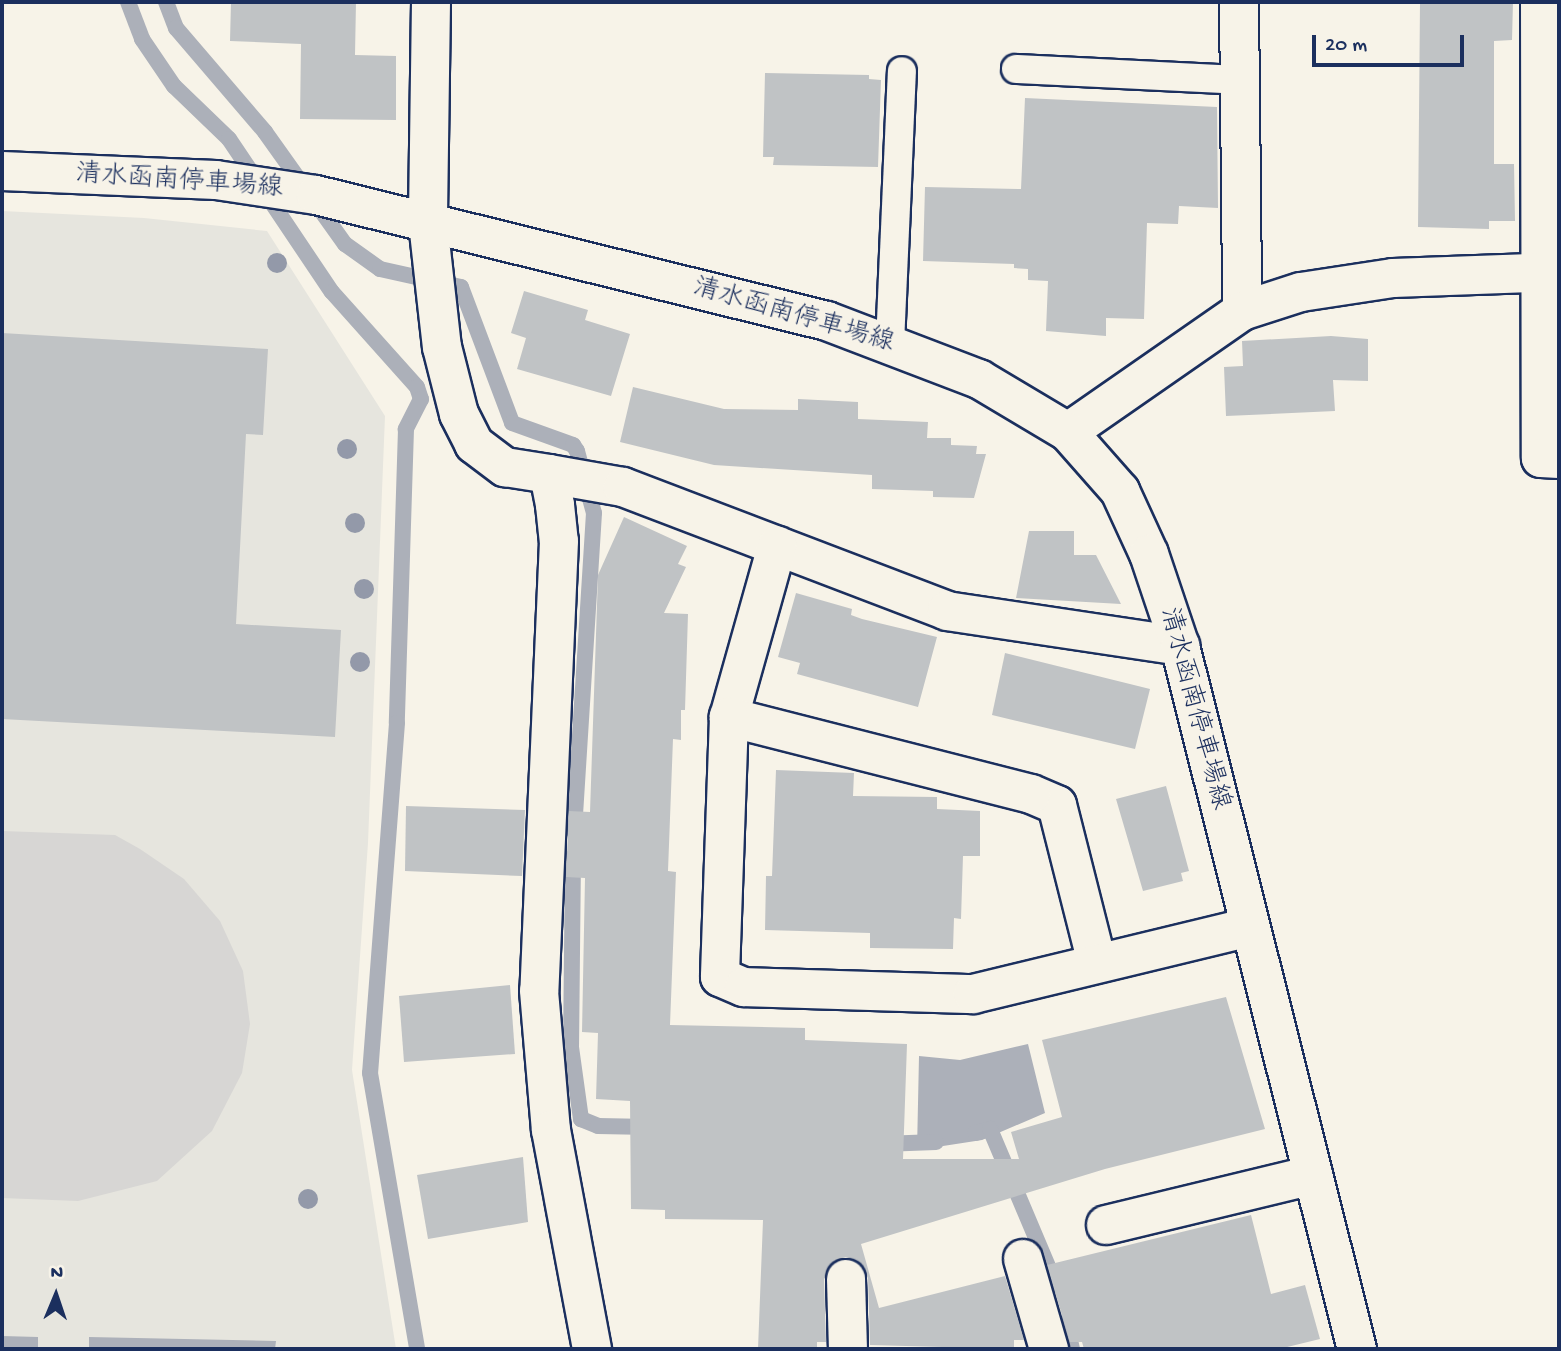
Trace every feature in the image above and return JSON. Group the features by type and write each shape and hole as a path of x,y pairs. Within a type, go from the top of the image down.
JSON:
{"street":[{"path":"431,2 428,223 432,282 459,414 474,444 505,467 623,487 947,611 1180,646"},
{"path":"1239,2 1242,311"},
{"path":"1540,2 1552,272 1541,458 1559,459"},
{"name":"清水函南停車場線","path":"2,171 216,180 316,195 827,321 979,379 1068,432 1120,491 1149,554 1180,646 1357,1349"},
{"path":"1068,432 1242,311 1301,292 1393,278 1552,272"},
{"path":"549,474 559,541 539,991 551,1130 592,1349"},
{"path":"777,546 729,717 720,977 744,987 771,990 973,994 1250,927"},
{"path":"729,717 1031,794 1058,805 1097,963"},
{"path":"1106,1225 1313,1175"},
{"path":"1023,1259 1049,1349"},
{"path":"846,1279 848,1349"}],"lane":[{"path":"1016,69 1240,80"},
{"path":"890,344 902,71"}],"shaded area":[{"path":"2,211 144,218 267,231 385,416 368,843 352,1070 396,1349 2,1349"},
{"path":"2,831 115,835 140,849 184,879 220,921 243,971 250,1024 242,1073 212,1131 157,1181 78,1201 2,1198"},
{"path":"1028,1044 1045,1113 982,1140 917,1150 919,1056 960,1060"},
{"path":"2,1336 38,1337 38,1349 2,1349"},
{"path":"89,1337 276,1341 275,1349 89,1349"}],"building":[{"path":"231,2 356,2 355,55 396,56 396,120 300,119 301,44 230,41"},
{"path":"1420,2 1513,2 1512,40 1494,41 1494,164 1514,164 1515,221 1489,221 1489,229 1418,227"},
{"path":"765,73 869,75 869,79 881,80 878,167 773,165 774,157 763,157"},
{"path":"1025,98 1217,107 1218,208 1179,206 1178,224 1147,223 1144,319 1106,318 1106,336 1046,331 1048,281 1028,280 1028,269 1014,268 1014,264 923,261 925,187 1021,189"},
{"path":"524,291 588,310 585,320 630,334 611,396 517,369 526,338 511,333"},
{"path":"2,333 268,349 263,435 246,434 236,624 341,630 335,737 2,719"},
{"path":"1331,336 1368,339 1368,381 1333,380 1335,411 1226,416 1224,367 1243,366 1242,341"},
{"path":"633,387 724,409 798,410 798,399 858,402 858,419 928,422 927,438 951,438 951,445 977,446 976,454 986,454 974,498 933,497 933,491 872,489 872,475 714,465 620,442"},
{"path":"624,517 687,546 678,564 686,567 664,613 688,614 685,710 681,710 681,740 673,739 668,871 676,872 670,1025 805,1028 805,1040 907,1044 903,1159 1019,1159 1011,1132 1062,1117 1042,1040 1226,997 1265,1129 1105,1169 861,1244 879,1308 1005,1276 1024,1340 1014,1340 1014,1349 870,1345 868,1278 857,1260 846,1257 834,1261 824,1279 826,1342 817,1342 817,1349 758,1349 763,1220 665,1219 665,1210 631,1209 630,1101 596,1099 598,1033 582,1032 585,878 566,877 569,811 590,812 598,575"},
{"path":"1029,531 1074,531 1074,555 1096,555 1121,604 1016,598"},
{"path":"796,593 852,609 851,615 862,619 937,637 918,707 797,674 800,663 778,657"},
{"path":"1005,653 1150,689 1135,749 992,715"},
{"path":"776,770 854,773 853,796 937,797 937,809 980,811 980,856 963,856 961,919 954,918 953,949 870,948 870,933 765,930 766,876 772,876"},
{"path":"1166,786 1189,871 1181,873 1183,881 1143,891 1116,799"},
{"path":"406,806 525,810 522,876 405,871"},
{"path":"510,985 515,1054 404,1062 399,996"},
{"path":"523,1157 528,1222 428,1239 417,1175"},
{"path":"1251,1215 1271,1294 1305,1285 1320,1339 1279,1349 1084,1349 1082,1342 1070,1342 1047,1265"}],"waterway":[{"path":"128,2 142,39 174,86 229,139 332,292 417,387 421,399 406,429 397,723 370,1073 417,1349"},
{"path":"166,2 176,28 265,132 345,244 380,269 461,287 512,423 573,445 577,451 594,513 574,831"},
{"path":"573,857 571,1047 581,1119 598,1126 650,1127"},
{"path":"975,1133 990,1129 1056,1285"},
{"path":"882,1144 936,1142"},
{"path":"1066,1323 1072,1349"}]}
